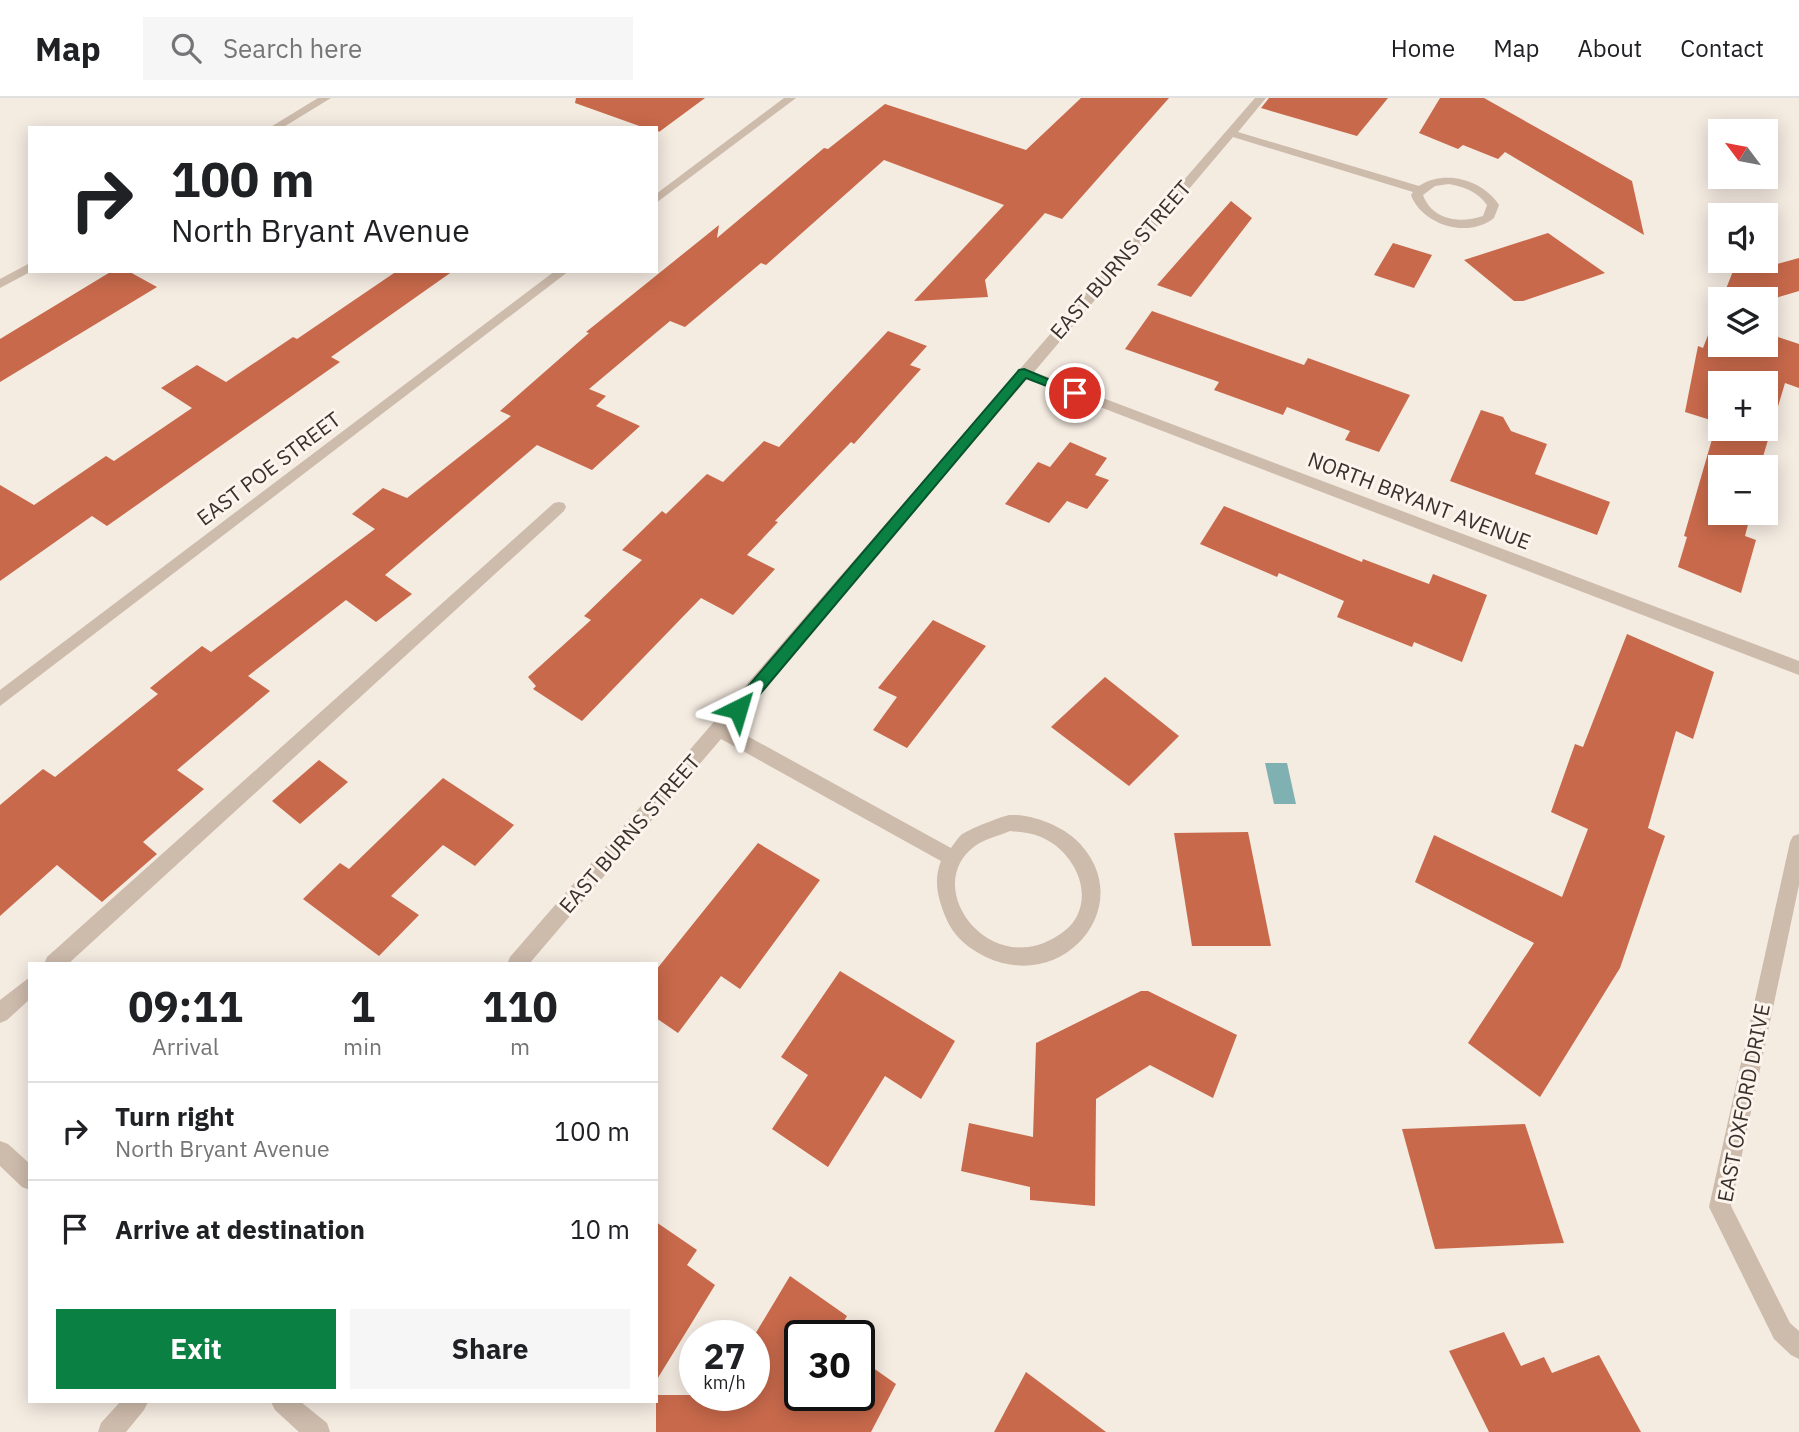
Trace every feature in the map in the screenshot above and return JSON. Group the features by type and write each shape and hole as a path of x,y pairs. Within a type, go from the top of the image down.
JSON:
{"street":[{"path":"277,126 326,98"},
{"path":"658,198 791,98"},
{"name":"EAST BURNS STREET","path":"519,962 721,730 1261,98"},
{"path":"1230,133 1420,190 1428,185 1449,181 1473,187 1489,198 1493,212 1480,222 1456,223 1443,220 1423,209 1418,195 1420,190"},
{"path":"0,284 28,268"},
{"name":"EAST POE STREET","path":"0,699 560,273"},
{"name":"NORTH BRYANT AVENUE","path":"1024,373 1799,668"},
{"path":"56,962 559,507"},
{"path":"721,730 952,858"},
{"path":"1009,823 1034,826 1057,835 1076,851 1087,872 1092,895 1087,918 1074,937 1056,950 1034,958 1010,957 987,951 968,937 954,920 946,899 946,878 952,858 966,840 986,829 1009,823"},
{"name":"EAST OXFORD DRIVE","path":"1799,842 1720,1207 1782,1331 1799,1347"},
{"path":"0,1013 28,988"},
{"path":"0,1152 28,1177"},
{"path":"110,1432 135,1403"},
{"path":"284,1403 318,1432"}],"water":[{"path":"1265,763 1287,763 1296,804 1274,804"}],"building":[{"path":"576,98 705,98 659,132 658,126 639,126 575,103"},
{"path":"1081,98 1169,98 1062,219 1045,213 985,280 988,297 914,301 1004,205 884,160 766,265 761,263 685,327 670,321 589,389 606,396 596,406 640,426 592,470 537,445 385,575 412,594 376,622 346,600 248,676 270,691 177,770 204,789 143,842 157,854 102,902 57,865 0,916 0,805 43,769 55,777 158,694 150,688 202,646 211,652 375,529 352,514 383,488 407,498 511,416 500,411 589,333 586,332 719,225 717,238 824,148 828,149 885,104 1026,150"},
{"path":"1269,98 1388,98 1357,136 1261,108"},
{"path":"1440,98 1484,98 1632,181 1644,235 1505,152 1498,159 1463,145 1458,149 1419,133"},
{"path":"1231,201 1252,218 1191,297 1157,285"},
{"path":"1548,233 1605,273 1523,301 1514,301 1464,260"},
{"path":"1393,243 1432,255 1414,288 1374,275"},
{"path":"1799,258 1799,291 1778,297 1778,287 1727,287 1732,273 1778,273 1778,264"},
{"path":"109,273 132,273 157,287 0,382 0,339"},
{"path":"394,273 450,273 331,357 340,362 107,526 92,516 0,581 0,485 34,505 106,456 114,461 192,408 161,388 197,365 226,382 293,337 297,339"},
{"path":"1152,311 1304,365 1308,358 1410,395 1379,452 1345,440 1350,431 1287,407 1283,415 1214,390 1219,382 1125,349"},
{"path":"888,331 927,346 910,365 921,369 854,444 851,442 775,521 778,522 747,555 775,569 733,615 701,598 582,721 533,689 536,686 528,677 591,620 584,616 642,560 622,550 662,511 666,514 707,474 723,482 764,441 779,447"},
{"path":"1708,335 1708,357 1778,357 1778,337 1799,344 1799,388 1785,383 1778,406 1778,371 1708,371 1708,419 1685,412 1698,346 1703,348"},
{"path":"1481,410 1503,417 1511,431 1547,444 1535,474 1610,502 1597,535 1450,481"},
{"path":"1712,441 1768,441 1763,455 1708,455 1708,525 1748,525 1745,536 1756,540 1741,593 1678,567 1687,537 1684,536"},
{"path":"1070,442 1107,458 1095,475 1109,480 1087,509 1067,501 1049,523 1005,504 1038,462 1050,467"},
{"path":"1224,506 1362,562 1363,559 1429,584 1433,574 1487,595 1462,662 1414,642 1412,647 1337,617 1344,601 1279,573 1277,577 1200,544"},
{"path":"933,620 986,646 907,748 873,730 897,697 878,688"},
{"path":"1627,634 1714,672 1693,739 1676,731 1648,828 1665,836 1620,968 1540,1097 1468,1043 1534,943 1415,882 1434,835 1562,897 1588,829 1551,812 1575,744 1583,747"},
{"path":"1105,677 1179,736 1129,786 1051,727"},
{"path":"319,760 348,782 300,824 272,801"},
{"path":"443,778 514,825 475,866 443,845 391,896 419,915 379,956 303,899 340,863 349,869"},
{"path":"1248,832 1271,946 1192,946 1174,833"},
{"path":"758,843 820,880 740,989 721,976 678,1033 658,1019 658,968"},
{"path":"840,971 955,1041 921,1099 885,1076 828,1167 772,1129 808,1075 781,1057"},
{"path":"1141,991 1148,991 1237,1035 1213,1098 1150,1065 1096,1099 1095,1206 1030,1200 1030,1187 961,1171 969,1123 1033,1137 1036,1043"},
{"path":"1525,1124 1564,1243 1435,1249 1402,1129"},
{"path":"658,1223 697,1250 687,1265 715,1285 693,1320 679,1320 679,1344 658,1378"},
{"path":"790,1276 847,1316 845,1320 784,1320 784,1411 875,1411 875,1369 896,1384 871,1432 656,1432 658,1395 679,1395 679,1411 770,1411 770,1320 764,1320"},
{"path":"1504,1332 1521,1366 1544,1357 1552,1373 1599,1355 1641,1432 1489,1432 1449,1351"},
{"path":"1026,1372 1106,1432 994,1432"}],"route":[{"path":"738,709 1024,373 1075,393"}]}
